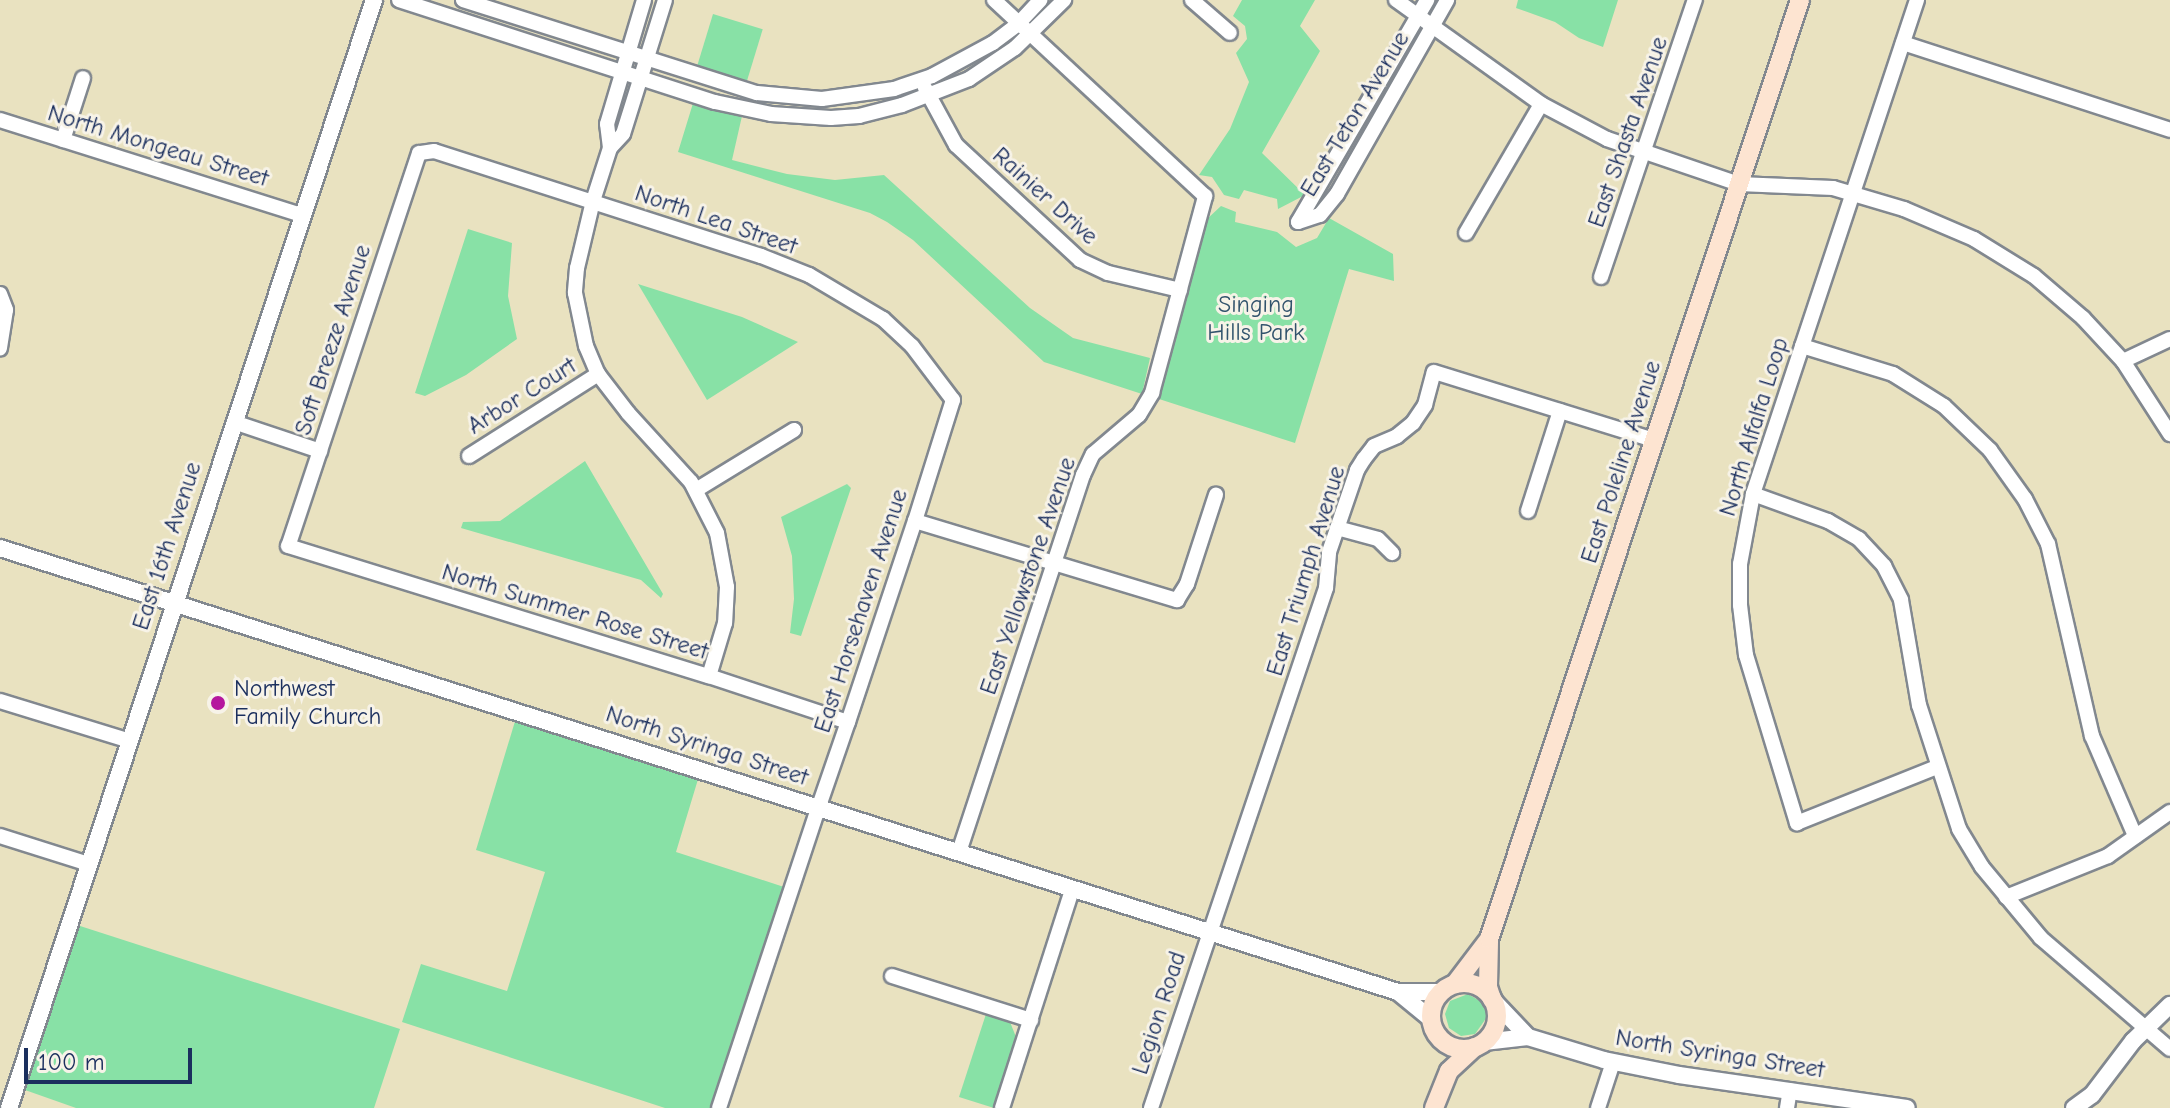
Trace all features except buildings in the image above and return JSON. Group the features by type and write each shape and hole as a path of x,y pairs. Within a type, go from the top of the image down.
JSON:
{"main road":[{"name":"East Poleline Avenue","path":"1492,999 1488,987 1489,939 1800,0"},
{"name":"East Poleline Avenue","path":"1448,988 1489,939"},
{"path":"1434,1108 1442,1084 1460,1058 1480,1044 1495,1025 1492,999 1480,987 1448,988 1432,1006 1432,1025 1439,1045 1442,1084"},
{"path":"1432,1025 1452,1047 1480,1044"}],"street":[{"name":"East 16th Avenue","path":"9,1108 374,0"},
{"path":"399,0 715,102 795,117 859,116 929,97 994,64 1031,35 1064,0"},
{"path":"463,0 757,93 791,98 853,96 921,80 993,43 1018,24 1040,0"},
{"path":"644,0 607,124 610,148 593,201 577,268 575,293 586,346 598,374 696,490 717,533 727,587 725,623 709,676"},
{"path":"610,148 623,134 665,0"},
{"path":"994,0 1031,35"},
{"path":"1192,0 1230,33"},
{"path":"1396,0 1541,104 1607,139 1739,184 1833,188 1939,223 2009,259 2059,296 2123,361 2170,434"},
{"name":"East Teton Avenue","path":"1427,0 1298,222 1320,215 1337,194 1447,0"},
{"name":"East Shasta Avenue","path":"1601,277 1695,0"},
{"name":"North Alfalfa Loop","path":"1917,0 1753,494 1740,564 1746,655 1797,823 1937,767"},
{"name":"East Yellowstone Avenue","path":"959,852 1083,475 1093,454 1147,406 1205,196 1031,35"},
{"path":"1903,43 2170,130"},
{"path":"63,140 83,78"},
{"name":"Rainier Drive","path":"921,80 956,145 1080,260 1108,273 1180,290"},
{"path":"1466,233 1541,104"},
{"name":"North Mongeau Street","path":"0,120 302,215"},
{"name":"North Lea Street","path":"424,150 761,256 836,289 883,319 912,346 953,400"},
{"name":"Soft Breeze Avenue","path":"288,546 414,164 424,150"},
{"path":"0,294 6,310 0,349"},
{"path":"2123,361 2170,339"},
{"path":"1802,346 1893,374 1944,406 1990,450 2025,499 2048,544 2092,736 2135,836"},
{"name":"East Triumph Avenue","path":"1208,932 1217,919 1326,588 1329,552 1357,470 1374,446 1397,436 1413,423 1425,405 1434,372 1653,440"},
{"name":"Arbor Court","path":"469,456 598,374"},
{"name":"East Horsehaven Avenue","path":"719,1108 953,400"},
{"path":"1528,511 1560,411"},
{"path":"234,422 320,451"},
{"path":"696,490 794,430"},
{"path":"1753,494 1828,521 1859,539 1884,566 1901,600 1919,705 1959,829 2006,897 2041,938 2170,1049"},
{"path":"915,521 1177,600 1187,584 1216,495"},
{"path":"1337,528 1378,539 1392,553"},
{"name":"North Summer Rose Street","path":"288,546 848,722"},
{"name":"North Syringa Street","path":"0,548 1398,992 1448,988"},
{"path":"0,701 130,741"},
{"path":"2006,897 2108,856 2170,812"},
{"path":"0,836 89,864"},
{"path":"1002,1108 1072,890"},
{"name":"Legion Road","path":"1151,1108 1208,932"},
{"path":"892,976 1031,1020"},
{"name":"North Syringa Street","path":"1398,992 1432,1025"},
{"path":"1492,999 1528,1037"},
{"path":"2074,1108 2091,1101 2147,1027 2170,1005"},
{"name":"North Syringa Street","path":"1480,1044 1528,1037 1613,1062 1679,1075 1907,1108"},
{"path":"1598,1108 1613,1062"},
{"path":"1787,1108 1790,1090"}],"green space":[{"path":"1242,0 1315,0 1300,26 1320,51 1262,153 1305,195 1278,209 1277,199 1244,190 1239,199 1224,195 1212,177 1199,175 1230,129 1249,82 1236,53 1247,39 1245,26 1233,16"},
{"path":"1518,0 1618,0 1603,47 1579,38 1555,22 1516,8"},
{"path":"713,14 763,29 745,86 696,70"},
{"path":"694,100 742,116 732,160 787,174 835,180 884,175 1030,308 1073,338 1150,358 1142,394 1044,362 913,240 870,213 678,152"},
{"name":"Singing Hills Park","path":"1221,206 1236,212 1235,222 1277,232 1296,247 1317,238 1329,218 1393,254 1394,281 1349,269 1295,443 1159,399 1206,220"},
{"path":"468,229 512,243 508,296 517,339 466,375 425,396 415,393"},
{"path":"638,284 742,317 798,342 707,400"},
{"path":"585,461 663,594 661,598 641,580 461,528 463,522 500,521"},
{"path":"847,484 851,488 801,636 790,633 794,599 792,556 781,517"},
{"path":"516,718 699,776 676,852 784,887 712,1108 665,1108 402,1022 421,964 507,991 545,872 476,850"},
{"path":"77,925 400,1029 374,1108 76,1108 25,1090"},
{"path":"1468,994 1485,1004 1487,1017 1475,1034 1461,1036 1449,1028 1445,1014 1450,1001"},
{"path":"986,1014 1010,1022 1016,1037 994,1108 959,1097"}],"place":[{"name":"Northwest Family Church","path":"218,703"}]}
